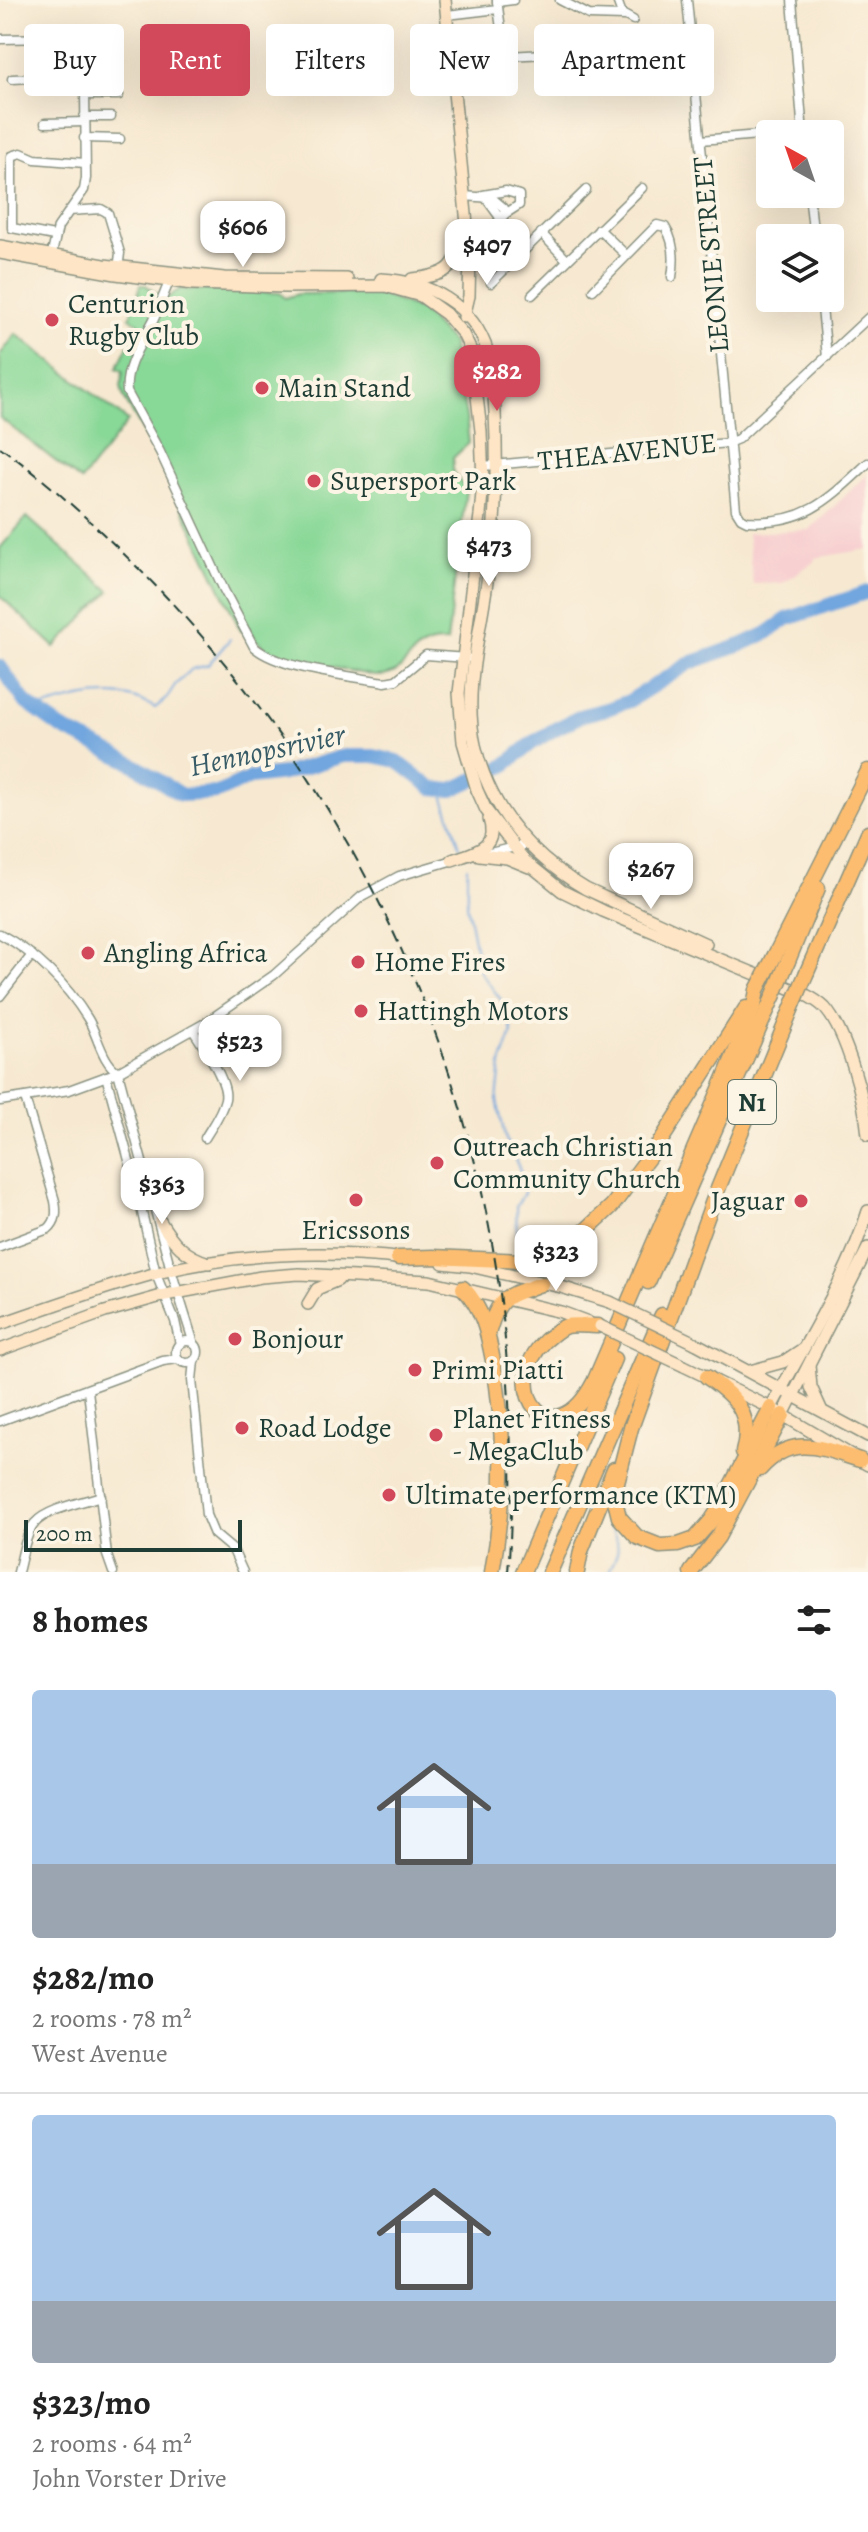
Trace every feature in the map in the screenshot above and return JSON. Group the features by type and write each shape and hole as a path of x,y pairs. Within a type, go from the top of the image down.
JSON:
{"highway":[{"name":"N1","path":"523,1572 773,997 781,958 868,771"},
{"name":"N1","path":"550,1572 713,1201 868,833"},
{"path":"398,1258 524,1261 551,1254 572,1243 612,1206 660,1142 757,990 781,958"},
{"path":"599,1326 562,1328 544,1342 535,1354 527,1375 529,1396 544,1415 561,1416 575,1410 594,1382 720,1090 750,1017 757,990"},
{"path":"577,1572 581,1551 631,1428 713,1201"},
{"path":"488,1334 494,1313 503,1299 541,1284"},
{"path":"463,1288 475,1302 488,1334 499,1396 504,1466 501,1522 492,1572"},
{"path":"707,1377 736,1400 745,1420 745,1444 737,1476"},
{"path":"631,1428 616,1486 615,1501 619,1517 642,1541 671,1546 695,1539 711,1521 777,1412"},
{"path":"691,1572 718,1537 741,1495 777,1412"},
{"path":"741,1495 766,1463 790,1448 821,1448 864,1463"}],"street":[{"path":"445,0 470,281 466,314 458,327"},
{"path":"447,15 513,0"},
{"path":"560,0 589,15 624,16 633,20"},
{"path":"617,0 624,16"},
{"name":"LEONIE STREET","path":"687,0 736,510 747,521 792,518 804,514 828,500 868,463"},
{"path":"792,0 802,120"},
{"path":"497,4 507,56 534,55"},
{"path":"1,39 24,39"},
{"path":"12,79 24,78"},
{"path":"51,258 54,236 85,186 85,96"},
{"path":"45,123 111,117"},
{"path":"701,140 756,135"},
{"path":"84,138 120,139"},
{"path":"54,236 12,228 12,156 21,153 33,159 85,163"},
{"path":"532,295 642,188"},
{"path":"491,283 586,190"},
{"path":"463,196 482,197 506,191 516,193 520,199 519,205 491,229 490,244 510,264"},
{"path":"482,197 503,217"},
{"path":"69,211 101,209 108,213 120,253 117,270"},
{"path":"117,270 224,278 399,280 431,277 451,266 459,253 465,209"},
{"path":"593,290 657,225 667,229 673,247 672,277"},
{"path":"599,229 626,255"},
{"path":"541,233 567,260"},
{"path":"0,246 169,282 244,286 385,286 428,300 458,327 470,346 474,363 483,466 469,658"},
{"path":"0,253 51,258"},
{"path":"0,1101 69,1090 105,1078 114,1070 193,1030 274,975 362,896 399,876 482,849 489,842 492,831 487,801 459,718 494,534 498,465 490,361 483,337 466,314 435,291 399,280"},
{"path":"169,282 130,366 127,392 160,452 254,647 279,661 389,683 400,678 426,655 469,658"},
{"path":"822,312 827,357"},
{"name":"THEA AVENUE","path":"483,466 728,443 754,427 868,318"},
{"path":"706,445 726,426"},
{"path":"487,801 547,863 586,889 821,996 842,1024 868,1090"},
{"path":"487,801 514,848 536,871 562,891 818,1002 837,1026 862,1098 868,1135"},
{"path":"452,860 527,844"},
{"path":"479,855 507,858 536,871"},
{"path":"0,934 32,955 57,978 95,1031 114,1070 198,1354 192,1380 206,1515 214,1534 233,1550 243,1572"},
{"path":"0,996 32,955"},
{"path":"193,1030 226,1093 205,1138"},
{"path":"105,1078 115,1106 156,1274 178,1327 180,1355 192,1380"},
{"path":"0,1247 48,1229 56,1215 55,1201 25,1098"},
{"path":"777,1412 781,1389 855,1246 868,1211"},
{"path":"160,1221 178,1248 211,1264"},
{"path":"777,1412 793,1395 868,1248"},
{"path":"0,1324 171,1270 266,1256 326,1253 470,1266 575,1290 610,1302 750,1371 868,1436"},
{"path":"0,1350 105,1312 165,1295 261,1277 299,1274 429,1281 561,1312 599,1326 777,1412 864,1463"},
{"path":"308,1304 320,1286 350,1277"},
{"path":"180,1355 187,1341 194,1344"},
{"path":"750,1371 783,1362 802,1350"},
{"path":"0,1421 180,1355 194,1361"},
{"path":"809,1361 811,1387 822,1410"},
{"path":"88,1390 107,1555 113,1572"},
{"path":"18,1572 36,1522 58,1510 101,1496"}],"shaded area":[{"path":"868,474 868,549 815,558 783,583 753,584 747,533 809,530"}],"green space":[{"name":"Supersport Park","path":"141,285 167,298 180,289 280,293 285,298 298,294 376,293 421,310 452,343 469,443 453,458 453,472 466,490 447,642 426,645 393,673 375,676 273,655 255,639 249,627 241,631 156,454 124,398 121,387 123,371 117,368 139,323 130,318"},
{"path":"16,334 128,421 81,481 0,418 0,355"},
{"path":"27,517 110,591 55,647 0,596 0,548"}],"waterway":[{"name":"Hennopsrivier","path":"0,666 26,703 61,728 130,762 181,795 217,793 250,778 283,774 343,756 374,756 397,761 432,788 451,790 504,766 555,729 583,715 629,701 690,663 741,645 787,619 868,592"},
{"path":"35,710 80,698 112,695 127,696 155,708 192,669 208,665 230,639"},
{"path":"441,789 460,847"},
{"path":"467,867 467,905 480,972 505,1005 512,1032 501,1064 497,1100 505,1137 524,1179 524,1193 516,1207 517,1234"},
{"path":"609,1527 618,1544 609,1572"}],"railway":[{"path":"0,447 53,489 136,566 207,642 271,723 328,810 378,900 421,995 455,1092 482,1192 500,1294 510,1423 508,1572"}],"place":[{"name":"Centurion Rugby Club","path":"52,320"},
{"name":"Main Stand","path":"262,388"},
{"name":"Supersport Park","path":"314,481"},
{"name":"Angling Africa","path":"88,953"},
{"name":"Home Fires","path":"358,962"},
{"name":"Hattingh Motors","path":"361,1011"},
{"name":"Outreach Christian Community Church","path":"437,1163"},
{"name":"Ericssons","path":"356,1200"},
{"name":"Jaguar","path":"801,1201"},
{"name":"Bonjour","path":"235,1339"},
{"name":"Primi Piatti","path":"415,1370"},
{"name":"Road Lodge","path":"242,1428"},
{"name":"Planet Fitness - MegaClub","path":"436,1435"},
{"name":"Ultimate performance (KTM)","path":"389,1495"}]}
